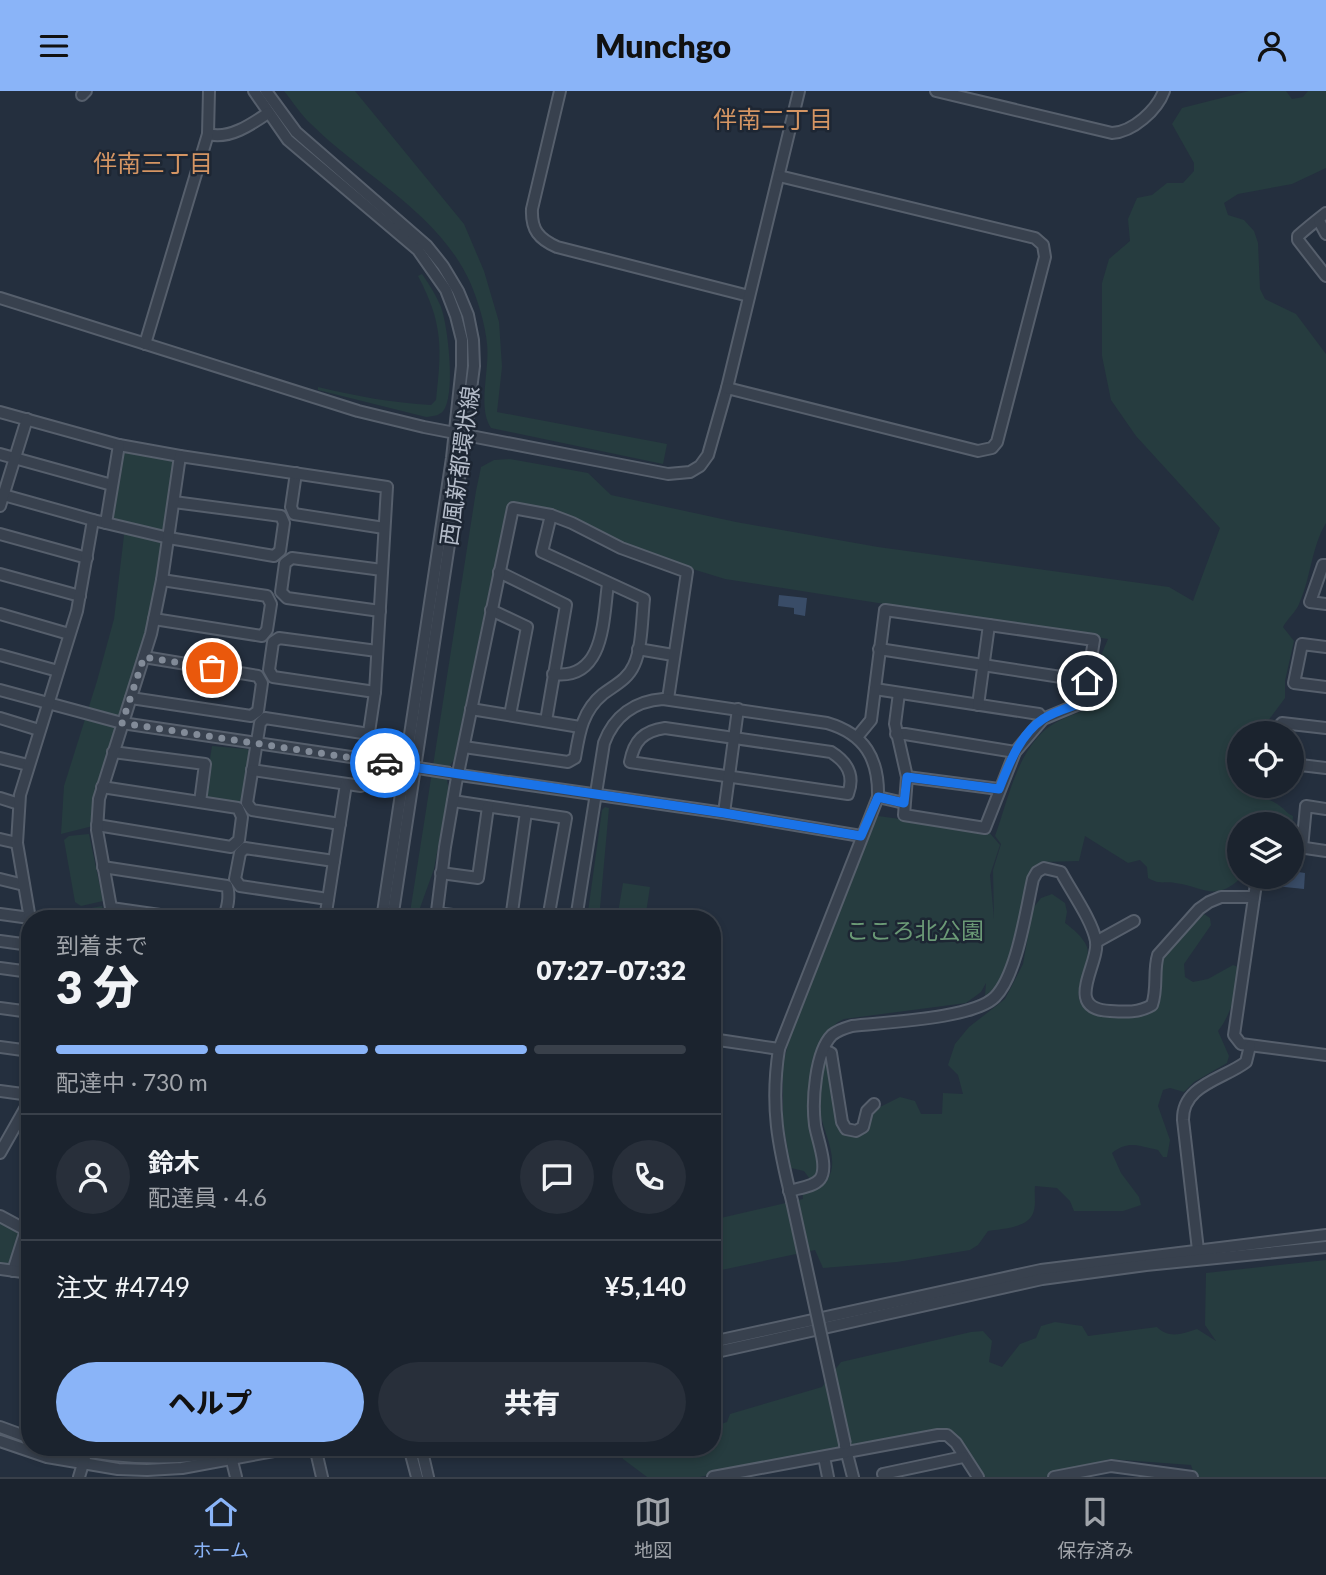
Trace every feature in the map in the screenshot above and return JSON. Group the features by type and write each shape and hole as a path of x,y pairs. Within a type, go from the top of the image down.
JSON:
{"street":[{"path":"145,344 208,135 209,91"},
{"name":"西風新都環状線","path":"254,91 288,140 418,250 446,291 462,340 460,433 393,910"},
{"name":"西風新都環状線","path":"265,91 296,132 427,246 453,283 468,315 473,340 474,366 460,433 383,910"},
{"path":"560,91 532,209 531,222 536,233 544,241 557,247 750,296"},
{"path":"0,298 358,411 424,427 668,474 690,473 700,466 708,455 800,91"},
{"path":"936,91 1112,134 1121,133 1154,110 1164,91"},
{"path":"208,135 216,137 238,131 268,113"},
{"path":"727,388 978,451 992,448 998,442 1045,257 1043,245 1035,238 779,176"},
{"path":"1326,234 1322,217 1298,236 1298,240 1326,276"},
{"path":"0,412 118,445 387,487 369,734 370,760 361,786 252,770"},
{"path":"27,419 1,498 169,538 274,556 280,551 284,523 281,516 174,502"},
{"path":"106,523 118,445"},
{"path":"0,454 112,485"},
{"path":"111,910 97,825 102,787 154,619 180,456"},
{"path":"296,473 291,507 294,514 384,528"},
{"path":"437,910 453,801 454,774 464,747 513,509 551,515 652,561 687,572 668,699"},
{"path":"464,747 568,762 575,758 580,727 589,709 601,696 627,677 635,663 645,599 542,552 551,515"},
{"path":"29,910 17,843 19,804 28,765 80,596 93,520"},
{"path":"0,534 87,558"},
{"path":"380,611 287,598 281,591 285,562 292,558 382,570"},
{"path":"1326,565 1323,565 1310,602 1326,604"},
{"path":"499,572 566,605 546,722"},
{"path":"0,574 80,596"},
{"path":"154,619 262,636 267,630 271,604 267,596 162,580"},
{"path":"553,674 575,671 587,665 594,657 599,646 608,584"},
{"path":"491,610 527,627 510,715"},
{"path":"857,737 871,720 885,610 1094,640 1084,702 1043,719 1015,752 985,828 904,815 907,777 896,734 900,693"},
{"path":"0,614 69,635"},
{"path":"978,705 989,625"},
{"path":"374,692 273,677 269,670 273,642 278,638 377,652"},
{"path":"1326,647 1302,644 1294,683 1326,687"},
{"path":"638,649 673,655"},
{"path":"879,649 1087,681"},
{"path":"0,655 58,671"},
{"path":"131,698 251,716 258,711 262,683 258,676 144,657"},
{"path":"875,689 1039,714 1043,719"},
{"path":"0,690 122,723 861,836"},
{"path":"577,910 604,743 616,720 637,704 654,699 668,699 840,726 857,737 873,761 878,781 878,797 779,1049 774,1087 774,1109 790,1196 853,1477"},
{"path":"471,709 580,727"},
{"path":"724,813 738,709"},
{"path":"340,824 252,810 247,803 260,723 265,717 369,734"},
{"path":"0,718 39,730"},
{"path":"1304,726 1326,728"},
{"path":"665,728 831,752 843,759 850,771 851,786 848,794 730,775 629,762 632,749 639,738 651,730 665,728"},
{"path":"896,734 918,735 1015,752"},
{"path":"113,752 205,764 200,802"},
{"path":"0,758 28,765"},
{"path":"1304,765 1326,768"},
{"path":"907,777 999,789"},
{"path":"327,910 346,784"},
{"path":"97,825 231,847 239,840 242,817 238,808 102,787"},
{"path":"878,797 904,803"},
{"path":"0,798 19,804"},
{"path":"453,801 566,818 550,910"},
{"path":"1304,815 1306,806 1326,809"},
{"path":"441,873 478,878 488,807"},
{"path":"512,910 526,812"},
{"path":"0,839 17,843"},
{"path":"328,899 240,886 235,879 240,853 245,848 334,861"},
{"path":"1304,848 1326,851"},
{"path":"103,867 227,886 229,893 226,910"},
{"path":"790,1196 816,1183 822,1174 823,1164 814,1111 816,1080 824,1050 831,1036 841,1029 965,1012 984,1005 995,997 1006,982 1012,966 1037,872 1044,868 1061,872 1096,941 1093,964 1086,981 1087,1001 1095,1008 1105,1011 1135,1012 1152,1005 1156,995 1155,964 1158,955 1199,909 1221,897 1254,897"},
{"path":"0,879 24,885"},
{"path":"1255,889 1234,1035 1241,1044 1250,1046 1326,1055"},
{"path":"0,914 21,917"},
{"path":"1096,941 1134,921"},
{"path":"0,941 21,944"},
{"path":"0,968 21,971"},
{"path":"0,1008 21,1011"},
{"path":"721,1040 779,1049"},
{"path":"1198,1250 1183,1120 1184,1108 1199,1088 1246,1062 1250,1046"},
{"path":"0,1047 21,1050"},
{"path":"824,1050 831,1053 842,1122 846,1129 856,1131 863,1127 869,1108 874,1104"},
{"path":"0,1091 21,1096"},
{"path":"0,1153 6,1130 21,1110"},
{"path":"0,1216 21,1227"},
{"path":"721,1340 1041,1270 1326,1235"},
{"path":"13,1271 21,1246"},
{"path":"721,1351 1055,1277 1326,1247"},
{"path":"0,1269 21,1272"},
{"path":"0,1427 21,1435"},
{"path":"713,1477 824,1457 846,1448 947,1435 956,1443 978,1477"},
{"path":"0,1441 21,1448"},
{"path":"79,1477 85,1456"},
{"path":"90,1456 118,1469 147,1470 182,1468 255,1456"},
{"path":"117,1456 190,1456"},
{"path":"317,1456 322,1477"},
{"path":"412,1456 416,1477"},
{"path":"423,1456 428,1477"},
{"path":"824,1457 828,1477"},
{"path":"884,1477 883,1473 963,1457"},
{"path":"232,1461 236,1477"},
{"path":"1054,1477 1111,1466 1192,1477"}],"green space":[{"path":"284,91 355,91 464,224 484,271 499,322 502,367 497,412 667,444 663,464 491,428 485,410 485,328 473,289 456,257 419,215 311,124"},
{"name":"こころ北公園","path":"1249,91 1286,91 1292,99 1303,97 1308,91 1326,91 1326,168 1292,184 1238,194 1224,203 1228,215 1244,220 1254,231 1258,243 1260,289 1265,299 1296,314 1326,354 1326,523 1317,543 1299,604 1283,627 1294,641 1285,681 1285,698 1268,721 1227,721 1227,798 1265,798 1287,812 1227,812 1227,888 1217,891 1152,880 1148,878 1147,867 1140,860 1128,863 1085,836 1079,861 1043,862 1030,873 1005,972 999,985 985,996 986,983 981,992 966,1003 844,1019 828,1031 813,1080 820,1169 812,1182 804,1171 791,1168 783,1123 785,1056 818,962 878,816 988,831 1000,845 990,875 994,919 993,870 1001,844 995,836 1014,779 1027,752 1046,729 1090,708 1097,665 1108,639 725,579 621,543 559,512 510,503 454,760 447,773 449,788 434,869 419,910 410,910 481,467 494,460 510,459 588,473 611,495 736,522 878,547 1169,587 1193,601 1220,528 1136,436 1111,400 1102,356 1102,283 1109,259 1130,241 1128,219 1137,198 1152,195 1167,183 1183,183 1194,171 1194,163 1172,124 1182,108"},
{"path":"422,274 441,307 446,329 450,387 443,411 426,417 318,390 318,387 374,399 417,404 431,405 436,400 439,336 432,308 418,276"},
{"path":"123,450 174,458 177,462 167,528 163,531 114,522 110,518"},
{"path":"125,527 169,538 164,566 97,825 61,834 64,786 114,619"},
{"path":"212,746 247,749 252,753 243,800 239,805 207,800 204,796"},
{"path":"609,808 600,910 588,910 602,810"},
{"path":"89,834 103,901 81,906 75,902 64,840 69,836"},
{"path":"623,883 650,887 646,910 618,910"},
{"path":"1052,894 1065,903 1065,923 1087,947 1088,956 1079,997 1082,1005 1092,1012 1126,1016 1143,1013 1152,1008 1159,962 1169,947 1204,914 1210,918 1211,925 1184,964 1185,977 1193,982 1208,979 1233,965 1238,967 1230,1008 1218,1031 1229,1056 1227,1063 1194,1082 1184,1092 1170,1088 1163,1090 1158,1106 1170,1140 1167,1157 1163,1157 1158,1150 1134,1145 1124,1146 1112,1153 1121,1173 1139,1197 1141,1205 1123,1211 1074,1211 1070,1201 1057,1188 1035,1186 1034,1210 1028,1221 1015,1227 988,1231 978,1245 970,1250 897,1262 823,1268 815,1250 721,1270 721,1218 803,1199 802,1190 825,1183 831,1172 831,1153 820,1114 819,1100 825,1062 829,1061 838,1123 842,1133 849,1135 863,1132 872,1111 900,1097 915,1101 921,1114 942,1114 943,1093 963,1094 958,1075 948,1065 955,1044 969,1027 1005,999 1023,964 1033,908 1041,898"},
{"path":"102,906 103,910 81,910"},
{"path":"0,1216 21,1227 21,1272 0,1269"},
{"path":"1326,1260 1326,1477 1195,1477 1191,1465 1109,1459 1047,1477 979,1477 947,1432 928,1431 700,1477 647,1477 622,1456 721,1456 721,1424 727,1422 730,1414 822,1387 841,1362 971,1332 983,1331 992,1341 989,1362 1002,1367 1020,1344 1036,1338 1041,1326 1055,1322 1082,1326 1088,1336 1157,1327 1171,1334 1197,1329 1216,1341 1205,1325 1206,1273"}],"water":[{"path":"779,595 807,598 805,616 794,614 794,608 778,606"}],"way so far":[{"path":"212,668 144,657 122,723 385,763"}],"district":[{"name":"伴南二丁目","path":"773,120"},
{"name":"伴南三丁目","path":"153,164"}],"route":[{"path":"385,763 861,836 878,797 904,803 907,777 999,789 1015,752 1034,727 1043,719 1084,702 1087,681"}]}
